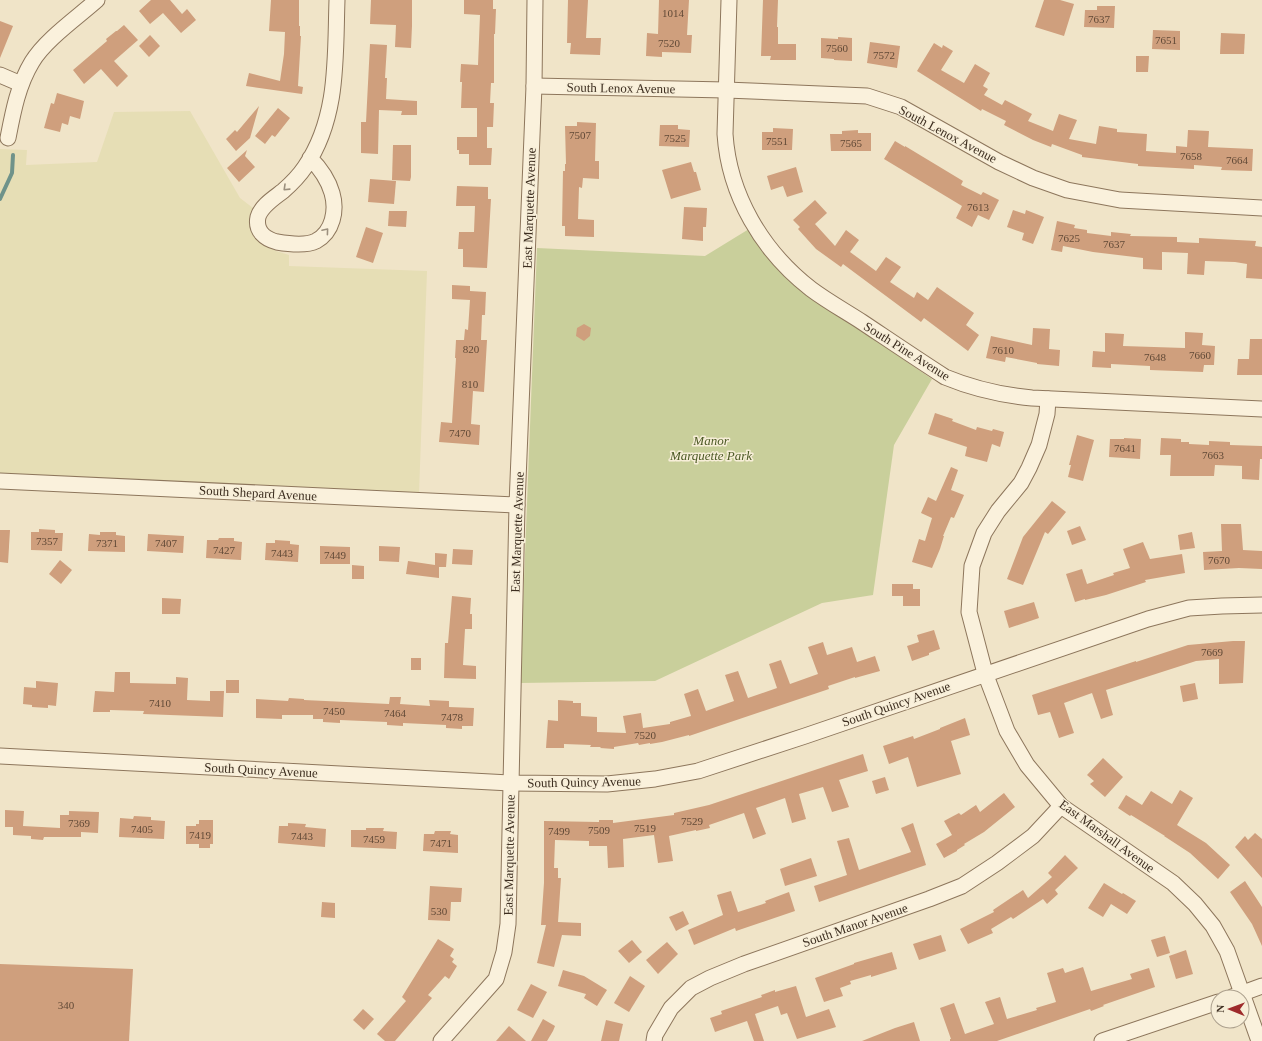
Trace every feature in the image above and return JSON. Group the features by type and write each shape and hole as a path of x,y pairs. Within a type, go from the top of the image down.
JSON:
{"street":[{"path":"8,138 14,106 21,84 32,61 50,40 97,0"},
{"path":"310,158 322,170 333,194 335,208 333,220 326,232 316,241 293,244 270,240 263,236 259,230 257,223 260,212 305,167 310,158 317,146 327,120 333,91 337,0"},
{"name":"East Marquette Avenue","path":"441,1041 496,979 504,952 508,924 517,505 534,86 535,0"},
{"name":"South Pine Avenue","path":"729,0 725,134 726,153 738,194 747,215 768,246 786,266 811,288 945,377 969,387 1016,397 1262,409"},
{"path":"0,75 21,84"},
{"name":"South Lenox Avenue","path":"534,86 726,90 867,96 901,107 999,162 1033,178 1067,190 1120,200 1262,208"},
{"name":"East Marshall Avenue","path":"1048,399 1047,414 1039,445 1029,468 1021,483 998,511 984,533 972,566 969,612 985,674 1007,731 1028,765 1061,806 1173,883 1195,904 1213,926 1227,951 1236,989"},
{"name":"South Shepard Avenue","path":"0,481 517,505"},
{"name":"South Quincy Avenue","path":"0,756 511,783 607,784 655,779 698,771 806,736 1141,621 1190,608 1262,605"},
{"name":"South Manor Avenue","path":"654,1041 655,1035 671,1008 691,988 710,978 744,964 929,900 962,886 998,863 1033,836 1061,806"},
{"path":"1250,990 1262,986"},
{"path":"1102,1041 1210,1005"},
{"name":"East Marshall Avenue","path":"1250,1021 1259,1041"}],"shaded area":[{"path":"190,111 240,198 253,208 251,217 264,244 276,251 289,255 289,266 427,271 419,494 0,474 0,149 27,150 26,165 97,162 114,112"}],"green space":[{"name":"Manor Marquette Park","path":"749,229 767,256 782,273 822,304 932,379 894,445 873,595 822,603 655,681 520,683 537,248 705,256"}],"building":[{"path":"151,0 170,0 182,14 187,9 196,20 181,33 163,13 150,24 139,11"},
{"path":"271,0 299,0 299,26 301,36 298,86 303,87 302,94 246,86 249,73 280,81 284,54 285,32 269,31"},
{"path":"371,0 412,0 411,48 395,47 396,25 370,24"},
{"path":"464,0 493,0 493,9 496,9 494,34 494,83 491,83 490,103 494,103 493,127 487,127 487,148 492,148 491,165 469,165 469,154 459,154 459,150 457,150 457,137 477,137 477,108 461,108 462,82 460,82 461,64 478,65 480,15 464,14"},
{"path":"568,0 588,0 586,38 601,38 600,55 570,54 571,43 567,43"},
{"path":"659,0 689,0 687,35 692,35 691,53 662,52 662,57 646,56 647,33 658,34"},
{"path":"763,0 778,0 778,44 796,44 796,60 770,60 771,56 761,56"},
{"path":"1044,0 1060,0 1074,4 1064,36 1035,27"},
{"path":"1097,6 1115,6 1114,28 1084,27 1085,10 1097,10"},
{"path":"0,21 13,26 0,58"},
{"path":"124,25 138,40 114,61 128,76 117,87 101,69 84,84 73,70 107,41 106,39"},
{"path":"1153,30 1180,31 1180,50 1152,49"},
{"path":"1221,33 1245,34 1244,54 1220,54"},
{"path":"150,35 160,46 149,57 139,46"},
{"path":"838,37 852,38 852,61 821,58 821,38 838,39"},
{"path":"870,42 900,46 897,68 867,63"},
{"path":"934,43 942,48 943,45 953,51 941,70 964,83 975,64 990,73 983,86 988,89 984,95 1002,105 1005,100 1032,114 1028,121 1053,131 1059,114 1077,120 1069,139 1096,144 1099,126 1117,129 1117,132 1147,134 1146,151 1176,153 1176,146 1187,147 1188,130 1209,131 1208,147 1253,149 1252,171 1221,170 1222,167 1194,165 1194,169 1138,166 1138,164 1082,157 1082,155 1052,144 1051,147 1033,140 1004,125 1006,121 982,109 981,111 917,71"},
{"path":"370,44 387,45 385,78 387,78 386,99 417,101 417,115 401,115 402,111 379,110 378,154 361,153 361,122 366,122"},
{"path":"1136,56 1149,56 1148,72 1136,72"},
{"path":"57,93 84,101 80,119 70,116 68,125 62,123 60,132 44,128 51,103 54,104"},
{"path":"259,106 250,138 236,151 226,139 235,130 237,132"},
{"path":"278,108 290,118 275,137 272,135 265,144 255,136"},
{"path":"577,122 596,123 595,161 599,161 599,179 583,178 582,188 579,187 578,219 594,220 594,237 565,236 565,226 562,226 563,171 565,171 566,164 565,126 577,126"},
{"path":"660,125 678,125 678,129 690,130 689,147 659,146"},
{"path":"773,128 793,129 792,150 762,150 762,132 773,132"},
{"path":"858,130 858,133 871,133 871,151 831,151 830,134 842,134 842,131"},
{"path":"895,141 963,181 961,185 981,195 983,192 999,200 989,220 978,215 972,227 956,218 962,206 884,159"},
{"path":"393,145 411,145 410,181 392,180"},
{"path":"247,150 245,156 255,167 239,182 227,168"},
{"path":"691,162 694,172 696,172 701,190 671,199 662,170"},
{"path":"796,167 803,192 787,197 783,186 771,190 767,176"},
{"path":"370,179 396,181 394,204 368,202"},
{"path":"457,186 488,187 488,199 491,199 487,268 463,267 463,249 458,249 459,232 474,232 475,206 456,206"},
{"path":"815,200 827,213 815,224 835,246 846,230 859,240 850,252 876,271 886,257 901,267 890,282 914,298 917,292 928,300 937,287 974,313 966,325 979,335 968,351 924,318 921,322 843,264 841,267 816,249 798,229 800,227 793,220"},
{"path":"684,207 707,208 706,227 703,227 703,241 682,239"},
{"path":"1013,210 1025,214 1026,210 1044,217 1033,244 1022,240 1024,233 1007,227"},
{"path":"389,211 407,211 406,227 388,226"},
{"path":"1057,221 1075,225 1074,228 1087,230 1087,233 1111,236 1111,232 1131,234 1130,236 1177,237 1177,242 1199,243 1199,238 1256,241 1255,246 1262,247 1262,279 1246,278 1247,264 1235,262 1205,261 1204,275 1187,274 1188,253 1162,252 1162,270 1143,269 1143,258 1093,252 1063,246 1062,252 1051,250"},
{"path":"366,227 383,233 373,263 356,257"},
{"path":"452,285 470,286 470,291 486,292 485,315 482,315 481,340 487,340 484,392 473,391 471,424 480,425 479,445 439,442 441,422 452,423 456,340 464,340 465,329 468,330 470,300 452,299"},
{"path":"584,324 591,328 590,336 584,341 576,336 577,328"},
{"path":"1033,328 1050,329 1049,349 1060,350 1059,366 1037,364 1006,357 1005,362 986,358 991,336 1032,345"},
{"path":"1185,332 1203,333 1202,345 1215,346 1214,365 1204,365 1203,372 1150,370 1150,366 1111,364 1111,368 1092,367 1093,351 1105,352 1105,333 1124,334 1123,346 1185,348"},
{"path":"1250,339 1262,339 1262,375 1237,375 1238,359 1249,359"},
{"path":"935,413 953,419 952,421 976,430 977,427 992,431 993,429 1004,432 1000,447 992,444 987,462 965,456 967,447 928,434"},
{"path":"1077,435 1094,440 1083,481 1068,477 1071,465 1069,465"},
{"path":"1161,438 1181,439 1181,442 1189,442 1189,444 1209,445 1209,441 1230,442 1230,445 1262,446 1259,480 1242,479 1242,466 1215,465 1214,476 1170,476 1171,455 1160,455"},
{"path":"1110,439 1141,439 1140,459 1109,457"},
{"path":"951,467 958,470 951,490 964,495 954,518 951,517 932,568 912,562 919,539 925,541 932,518 921,513 928,497 936,501"},
{"path":"1052,501 1066,512 1048,534 1045,532 1023,585 1007,579 1023,537"},
{"path":"1221,524 1241,524 1243,550 1262,551 1262,569 1239,568 1204,570 1203,552 1222,551"},
{"path":"1080,526 1086,540 1072,545 1067,531"},
{"path":"39,529 55,530 55,533 63,533 62,551 31,550 31,532 39,532"},
{"path":"0,530 10,530 8,563 0,562"},
{"path":"100,532 116,532 116,535 125,536 125,552 88,551 89,534 100,535"},
{"path":"1192,532 1195,548 1180,550 1178,535"},
{"path":"148,534 184,536 183,553 147,551"},
{"path":"219,538 234,538 234,541 242,542 241,560 206,558 207,540 218,540"},
{"path":"275,540 290,541 290,544 299,545 298,562 265,560 266,543 275,543"},
{"path":"1143,542 1150,559 1182,554 1185,573 1145,580 1146,582 1106,595 1075,602 1066,574 1082,569 1087,584 1114,575 1113,573 1130,568 1123,549"},
{"path":"320,546 350,547 350,564 320,564"},
{"path":"379,546 400,547 399,562 379,561"},
{"path":"453,549 473,550 472,565 452,564"},
{"path":"435,553 447,554 446,567 439,567 439,578 406,574 408,561 435,565"},
{"path":"60,560 72,570 61,584 49,574"},
{"path":"352,565 364,566 364,579 352,579"},
{"path":"892,584 913,584 913,589 920,589 920,606 903,606 903,596 892,596"},
{"path":"452,596 471,598 470,614 472,614 472,629 465,629 463,665 476,666 476,679 444,678 445,643 448,643"},
{"path":"162,598 181,599 180,614 162,614"},
{"path":"1034,602 1039,618 1009,628 1004,611"},
{"path":"934,630 940,649 912,661 907,646 919,642 917,635"},
{"path":"1245,641 1243,683 1219,684 1219,659 1196,661 1106,690 1113,715 1101,719 1092,693 1064,703 1074,733 1059,738 1050,712 1038,715 1032,695 1188,645"},
{"path":"823,642 827,655 852,647 857,662 875,656 880,671 828,686 829,689 689,736 650,744 639,745 638,743 614,747 614,749 590,747 591,745 564,744 564,748 546,748 548,720 558,721 558,700 581,703 581,716 597,717 597,732 626,733 623,716 641,713 643,728 670,724 670,722 691,716 684,694 698,689 706,711 734,701 725,675 738,671 748,698 777,688 769,664 781,660 790,684 818,674 808,647"},
{"path":"411,658 421,658 421,670 411,670"},
{"path":"115,672 130,672 130,683 176,684 176,677 188,678 187,700 210,701 210,691 224,691 223,717 143,714 144,711 110,710 110,712 93,712 95,691 114,692"},
{"path":"226,680 239,680 239,693 226,693"},
{"path":"36,681 58,683 56,706 48,705 48,708 32,707 32,705 23,704 24,687 36,688"},
{"path":"1195,683 1198,699 1183,702 1180,686"},
{"path":"390,697 401,697 400,704 430,706 429,700 449,701 449,707 474,708 473,726 462,726 462,729 446,728 446,725 403,723 403,726 387,725 387,722 340,720 340,723 323,722 323,719 313,719 313,715 282,715 282,719 256,718 256,699 288,701 289,698 389,704"},
{"path":"965,718 970,735 951,741 961,774 917,787 908,757 889,764 883,746 913,736 914,739"},
{"path":"863,754 868,771 839,780 849,807 832,812 823,787 799,794 806,819 792,823 785,798 756,808 766,834 753,839 744,813 709,825 710,828 669,836 673,861 658,863 654,835 623,839 624,867 608,868 607,846 589,846 589,841 555,840 554,868 558,868 558,878 561,878 558,922 581,923 581,936 562,935 554,967 537,963 546,925 541,925 544,883 544,821 599,822 599,820 613,820 613,823 674,815 674,813 709,805"},
{"path":"1103,758 1123,777 1105,797 1090,784 1094,781 1087,775"},
{"path":"885,777 889,790 876,794 872,781"},
{"path":"1180,790 1193,798 1177,825 1206,843 1230,865 1218,879 1190,853 1118,808 1126,795 1142,805 1151,791 1172,804"},
{"path":"1004,793 1015,807 984,832 964,844 965,845 957,851 944,858 936,844 952,835 944,821 959,813 961,815 976,805 980,812"},
{"path":"5,810 24,811 23,826 60,828 60,815 69,815 69,811 99,812 98,833 81,832 81,837 44,837 43,840 31,839 31,836 13,835 13,827 5,827"},
{"path":"134,816 151,817 151,820 165,821 164,839 119,837 120,818 133,819"},
{"path":"199,820 213,820 213,844 210,844 210,848 199,848 199,844 186,844 186,826 196,826 196,824 199,824"},
{"path":"288,823 306,824 305,827 326,829 325,847 278,843 279,826 288,826"},
{"path":"913,823 926,865 819,902 814,886 847,875 837,841 849,838 859,870 911,852 901,828"},
{"path":"366,828 384,828 383,831 397,832 396,849 351,847 351,830 366,830"},
{"path":"435,831 451,831 450,834 458,835 458,853 423,851 424,834 434,834"},
{"path":"1255,833 1262,839 1262,878 1235,847 1245,836 1248,840"},
{"path":"1065,855 1078,868 1055,890 1058,894 1047,904 1043,899 1013,919 1011,917 991,929 993,933 968,944 960,929 994,912 993,910 1023,890 1028,898 1052,877 1048,873"},
{"path":"811,858 817,876 785,886 780,869"},
{"path":"1245,881 1262,907 1262,946 1252,924 1230,892"},
{"path":"1104,883 1136,901 1127,914 1111,904 1103,917 1088,908"},
{"path":"430,886 462,888 461,902 451,902 450,921 428,920"},
{"path":"731,891 738,912 766,903 765,901 789,892 795,911 736,931 735,928 694,945 688,930 723,915 717,895"},
{"path":"322,902 335,903 335,918 321,917"},
{"path":"683,911 689,924 676,931 669,917"},
{"path":"941,935 946,951 919,960 913,944"},
{"path":"1165,936 1170,953 1157,957 1151,940"},
{"path":"438,939 454,949 450,956 454,959 452,962 457,966 449,979 445,976 428,995 432,998 395,1041 385,1041 377,1034 406,1001 402,997"},
{"path":"632,940 642,952 629,963 618,951"},
{"path":"667,942 678,954 658,974 646,960"},
{"path":"1186,950 1193,974 1176,979 1169,956"},
{"path":"892,952 897,969 871,977 871,975 850,981 851,984 840,988 843,996 824,1002 815,978 854,963"},
{"path":"0,964 133,969 129,1041 0,1041"},
{"path":"1083,967 1091,991 1132,979 1130,974 1149,968 1155,987 1103,1005 1104,1006 1091,1011 1090,1009 997,1041 950,1041 951,1039 940,1008 954,1003 965,1034 994,1024 985,1002 1000,997 1007,1019 1037,1010 1036,1008 1056,1002 1047,973 1063,968 1065,973"},
{"path":"563,970 584,976 607,990 597,1006 584,998 586,994 558,986"},
{"path":"630,976 645,986 629,1012 614,1003"},
{"path":"531,984 547,992 533,1018 517,1010"},
{"path":"796,986 806,1017 829,1009 836,1027 797,1039 787,1013 781,1015 778,1006 755,1014 764,1041 754,1041 747,1021 715,1032 710,1018 722,1014 721,1011 762,997 761,995 775,990 775,992"},
{"path":"363,1009 374,1019 364,1030 353,1020"},
{"path":"543,1019 555,1026 553,1031 547,1041 531,1041"},
{"path":"606,1020 623,1024 619,1041 601,1041"},
{"path":"914,1022 920,1041 862,1041 895,1028"},
{"path":"509,1026 526,1041 496,1041"}],"waterway":[{"path":"0,199 12,173 13,155"}]}
